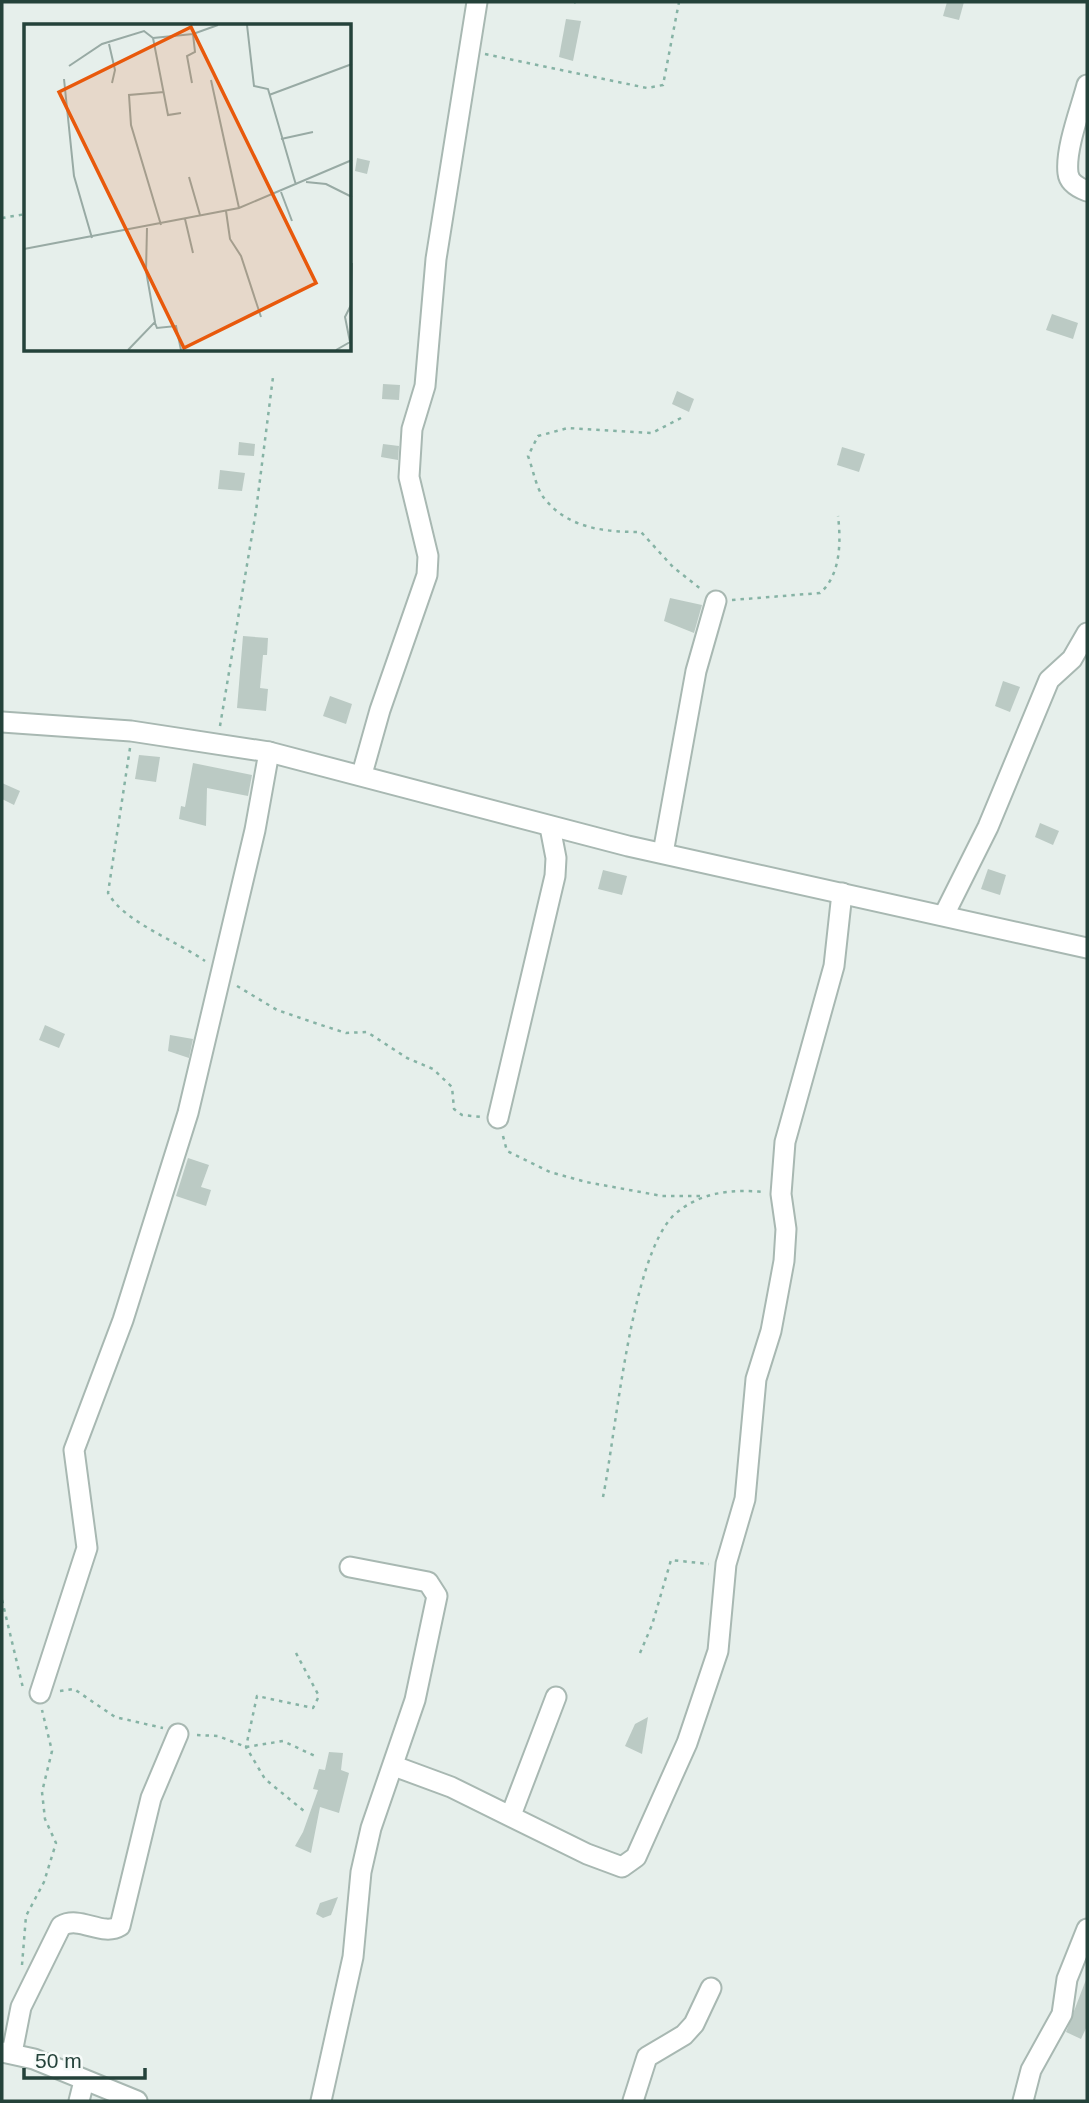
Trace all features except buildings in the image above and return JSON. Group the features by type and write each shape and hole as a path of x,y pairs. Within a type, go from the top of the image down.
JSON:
{"street":[{"path":"362,774 383,700 427,575 428,556 409,477 412,429 425,386 436,260 477,2"},
{"path":"1087,85 1068,174 1071,182 1087,191"},
{"path":"663,853 696,671 716,601"},
{"path":"944,915 988,827 1048,680 1072,659 1087,633"},
{"path":"2,722 131,731 268,752 362,774 550,827 1087,948"},
{"path":"40,1693 87,1548 74,1450 123,1320 188,1114 255,830 268,752"},
{"path":"498,1118 555,876 556,858 550,827"},
{"path":"394,1766 511,1815 587,1854 622,1867 636,1857 687,1743 718,1651 726,1564 744,1499 755,1378 780,1294 786,1229 781,1194 785,1142 834,966 842,893"},
{"path":"321,2101 349,1984 361,1872 371,1828 415,1700 437,1595 428,1582 350,1567"},
{"path":"511,1815 556,1697"},
{"path":"137,2101 7,2053 21,2007 61,1926 75,1922 111,1929 120,1926 151,1798 178,1734"},
{"path":"1023,2101 1031,2070 1062,2014 1067,1979 1087,1929"},
{"path":"633,2101 647,2057 684,2035 694,2024 711,1988"},
{"path":"79,2101 84,2081"}],"path":[{"path":"467,56 491,54 647,88 663,85 680,2"},
{"path":"2,218 24,214"},
{"path":"217,743 256,511 273,377"},
{"path":"681,418 652,433 568,429 538,436 528,456 544,498 576,523 606,532 641,532 673,567 716,601 820,593 829,585 841,542 838,516"},
{"path":"131,731 128,779 108,893 114,904 191,951 221,977 277,1010 346,1033 367,1032 407,1058 433,1069 453,1087 454,1109 463,1115 498,1118 507,1151 550,1172 662,1196 701,1196 741,1190 781,1194"},
{"path":"603,1497 637,1294 653,1249 673,1216 701,1196"},
{"path":"640,1653 652,1625 671,1560 726,1564"},
{"path":"2,1600 21,1687 40,1693 74,1689 116,1717 178,1734 218,1736 246,1747 283,1741 314,1756"},
{"path":"296,1653 319,1696 313,1707 257,1696 246,1747 265,1779 304,1811"},
{"path":"22,1972 26,1916 44,1882 56,1843 45,1819 42,1793 52,1751 40,1693"}]}
